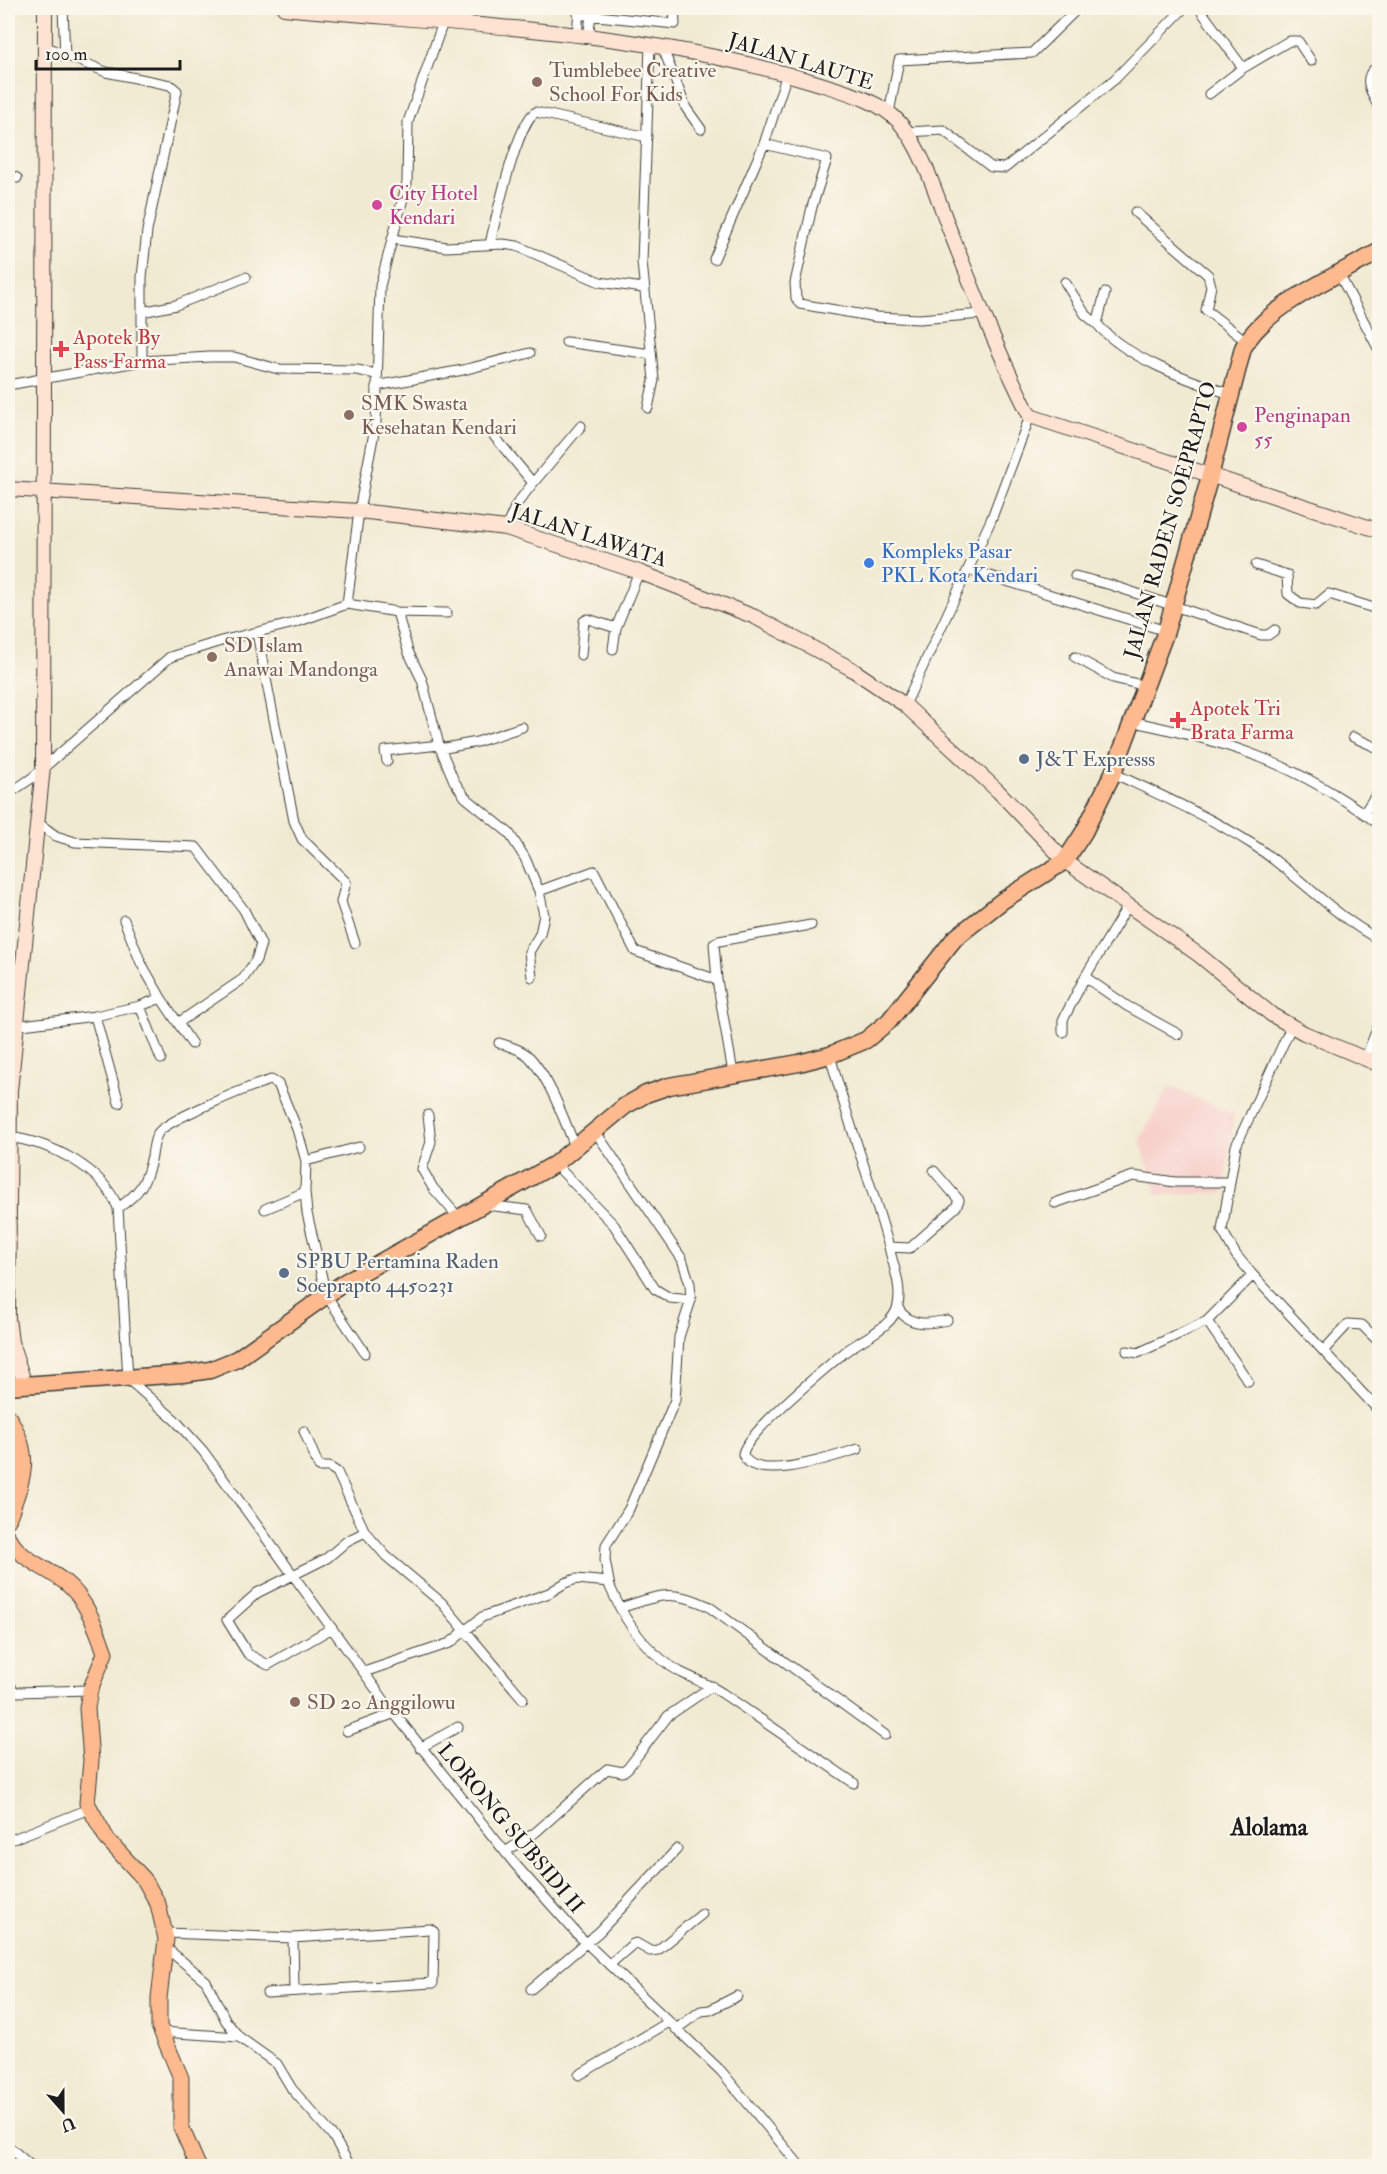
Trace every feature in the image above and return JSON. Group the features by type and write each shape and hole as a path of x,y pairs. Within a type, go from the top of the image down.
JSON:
{"highway":[{"name":"JALAN RADEN SOEPRAPTO","path":"8,1386 128,1379 210,1370 237,1359 326,1295 397,1250 555,1164 625,1106 646,1094 733,1073 830,1055 877,1032 954,938 1002,901 1065,861 1084,832 1113,773 1134,722 1166,631 1246,341 1255,329 1279,309 1380,251"}],"main road":[{"path":"8,1416 25,1456 21,1485 8,1520"},
{"path":"8,1538 19,1554 70,1587 86,1609 105,1653 90,1690 87,1721 91,1761 87,1791 89,1809 107,1839 148,1885 158,1904 166,1940 159,1998 160,2032 181,2078 181,2127 198,2166"}],"street":[{"path":"25,1385 11,1342 8,1318 8,1124 14,1026 43,767 45,490 42,381 45,8"},
{"path":"63,8 65,57"},
{"name":"JALAN LAUTE","path":"284,8 444,12 583,37 699,52 787,74 863,99 890,113 907,132 928,176 982,314 1030,416"},
{"path":"583,37 579,11 591,15 675,24 674,8"},
{"path":"890,113 898,60 1032,53 1078,8"},
{"path":"907,132 943,130 991,167 1005,168 1114,79 1184,8"},
{"path":"1199,8 1243,68"},
{"path":"347,604 359,510 376,422 380,286 407,183 408,122 444,12"},
{"path":"583,37 591,15"},
{"path":"1209,94 1243,68 1294,40 1301,44 1311,61"},
{"path":"44,46 65,57 123,77 170,85 177,91 147,231 142,277 142,362"},
{"path":"656,46 686,108 701,129"},
{"path":"648,408 653,389 644,288 647,137 656,46"},
{"path":"1380,65 1370,73 1367,80 1380,110"},
{"path":"714,259 764,144 787,74"},
{"path":"490,244 520,134 530,115 536,112 572,122 647,137"},
{"path":"764,144 827,159 812,207 795,283 796,298 800,304 876,317 908,319 948,319 982,314"},
{"path":"8,174 17,178"},
{"path":"1135,212 1208,275 1211,286 1206,310 1210,316 1246,341"},
{"path":"392,238 447,247 490,244 517,246 600,282 644,288"},
{"path":"1339,274 1380,352"},
{"path":"142,312 176,305 246,277"},
{"path":"1065,282 1085,314 1130,350 1181,376 1230,394"},
{"path":"1097,324 1105,294"},
{"path":"566,342 651,354"},
{"path":"376,386 453,372 530,353"},
{"path":"8,385 42,381 142,362 234,357 278,369 343,370 376,374"},
{"path":"905,705 991,520 1030,416 1380,531"},
{"path":"506,528 516,506 581,426"},
{"path":"494,436 533,483"},
{"name":"JALAN LAWATA","path":"8,489 359,510 506,528 639,572 755,616 850,668 905,705 981,775 1065,861 1127,907 1199,955 1272,1015 1291,1027 1380,1065"},
{"path":"1257,565 1287,575 1288,594 1300,603 1316,605 1329,594 1380,610"},
{"path":"968,569 1166,631"},
{"path":"614,649 616,628 639,572"},
{"path":"1075,576 1174,605 1261,635 1268,635 1275,630"},
{"path":"8,794 21,787 170,657 257,633 347,604 397,612 447,614"},
{"path":"397,612 408,651 422,680 439,747 460,792 509,833 518,845 538,891 544,915 540,934 529,952 532,977"},
{"path":"580,656 584,621 588,619 616,628"},
{"path":"257,633 294,821 302,838 346,882 341,902 355,943"},
{"path":"1075,657 1113,678 1146,686"},
{"path":"1134,722 1198,735 1291,769 1334,792 1380,825"},
{"path":"387,761 385,751 477,742 522,727"},
{"path":"1353,737 1380,749"},
{"path":"1113,773 1208,818 1253,844 1353,926 1380,940"},
{"path":"1364,813 1380,789"},
{"path":"38,822 56,836 75,842 196,847 244,910 261,944 256,960 243,979 178,1023"},
{"path":"538,891 594,871 633,949 717,980"},
{"path":"1063,1032 1063,1020 1085,977 1127,907"},
{"path":"124,920 141,963 192,1044"},
{"path":"733,1073 717,980 714,944 719,941 811,925"},
{"path":"1085,977 1127,1006 1178,1034"},
{"path":"14,1026 95,1016 140,1006 161,998"},
{"path":"140,1006 161,1059"},
{"path":"95,1016 118,1102"},
{"path":"1365,1059 1380,1022"},
{"path":"1291,1027 1236,1146 1222,1230 1236,1254 1253,1275 1380,1412"},
{"path":"499,1043 518,1049 532,1059 546,1082 575,1146"},
{"path":"830,1055 889,1247 898,1284 898,1308 902,1315 913,1322 932,1323 947,1320"},
{"path":"118,1208 136,1196 142,1187 158,1133 165,1127 180,1117 271,1080 278,1084 306,1161 304,1192 307,1213 326,1295 365,1353"},
{"path":"428,1115 431,1142 422,1169 433,1188 459,1218"},
{"path":"595,1131 682,1259 690,1284 691,1300 679,1337 675,1400 629,1509 606,1545 605,1560 609,1582 632,1630 653,1652 680,1672 712,1686 854,1783"},
{"path":"8,1137 34,1142 66,1156 104,1185 113,1195 118,1208 128,1379"},
{"path":"306,1161 359,1147"},
{"path":"555,1164 614,1225 655,1289 670,1298 691,1300"},
{"path":"889,1247 895,1245 905,1250 910,1248 956,1207 959,1200 956,1194 934,1171"},
{"path":"1055,1203 1134,1176 1175,1182 1230,1182"},
{"path":"265,1209 304,1192"},
{"path":"483,1205 527,1210 541,1236"},
{"path":"1127,1351 1138,1353 1207,1321 1253,1275"},
{"path":"858,1449 820,1461 777,1468 754,1467 743,1454 748,1440 775,1414 846,1351 887,1323 898,1308"},
{"path":"1207,1321 1248,1381"},
{"path":"1324,1350 1348,1324 1362,1325 1380,1343"},
{"name":"LORONG SUBSIDI II","path":"128,1379 190,1435 420,1748 560,1917 721,2071 800,2166"},
{"path":"304,1431 319,1467 332,1468 337,1472 365,1532 386,1556 442,1603 523,1699"},
{"path":"8,1459 25,1456"},
{"path":"332,1628 268,1665 248,1654 227,1620 257,1593 292,1573 319,1562 365,1532"},
{"path":"364,1672 450,1643 482,1617 549,1593 576,1579 609,1582"},
{"path":"620,1608 662,1595 681,1595 692,1599 732,1623 885,1736"},
{"path":"8,1680 16,1692 90,1690"},
{"path":"505,1852 536,1832 607,1769 622,1772 628,1768 668,1716 712,1686"},
{"path":"347,1731 394,1713"},
{"path":"420,1748 458,1727"},
{"path":"8,1841 89,1809"},
{"path":"531,1989 599,1932 677,1849"},
{"path":"610,1964 636,1943 650,1951 658,1950 702,1914"},
{"path":"166,1940 293,1938 430,1929 434,1937 433,1983 294,1989 267,1993"},
{"path":"293,1938 294,1989"},
{"path":"166,1940 206,1981 226,2021 238,2037 277,2064 292,2089 333,2136 350,2166"},
{"path":"579,2075 673,2025 710,2010 736,1996"},
{"path":"160,2032 238,2037"},
{"path":"8,2146 31,2166"}],"shaded area":[{"path":"1169,1086 1234,1114 1224,1193 1157,1195 1140,1139"}],"place":[{"name":"Tumblebee Creative School For Kids","path":"537,82"},
{"name":"City Hotel Kendari","path":"377,205"},
{"name":"Apotek By Pass Farma","path":"61,349"},
{"name":"SMK Swasta Kesehatan Kendari","path":"349,415"},
{"name":"Penginapan 55","path":"1242,427"},
{"name":"Kompleks Pasar PKL Kota Kendari","path":"869,563"},
{"name":"SD Islam Anawai Mandonga","path":"212,657"},
{"name":"Apotek Tri Brata Farma","path":"1178,720"},
{"name":"J&T Expresss","path":"1024,759"},
{"name":"SPBU Pertamina Raden Soeprapto 4450231","path":"284,1273"},
{"name":"SD 20 Anggilowu","path":"295,1702"}],"district":[{"name":"Alolama","path":"1269,1827"}]}
